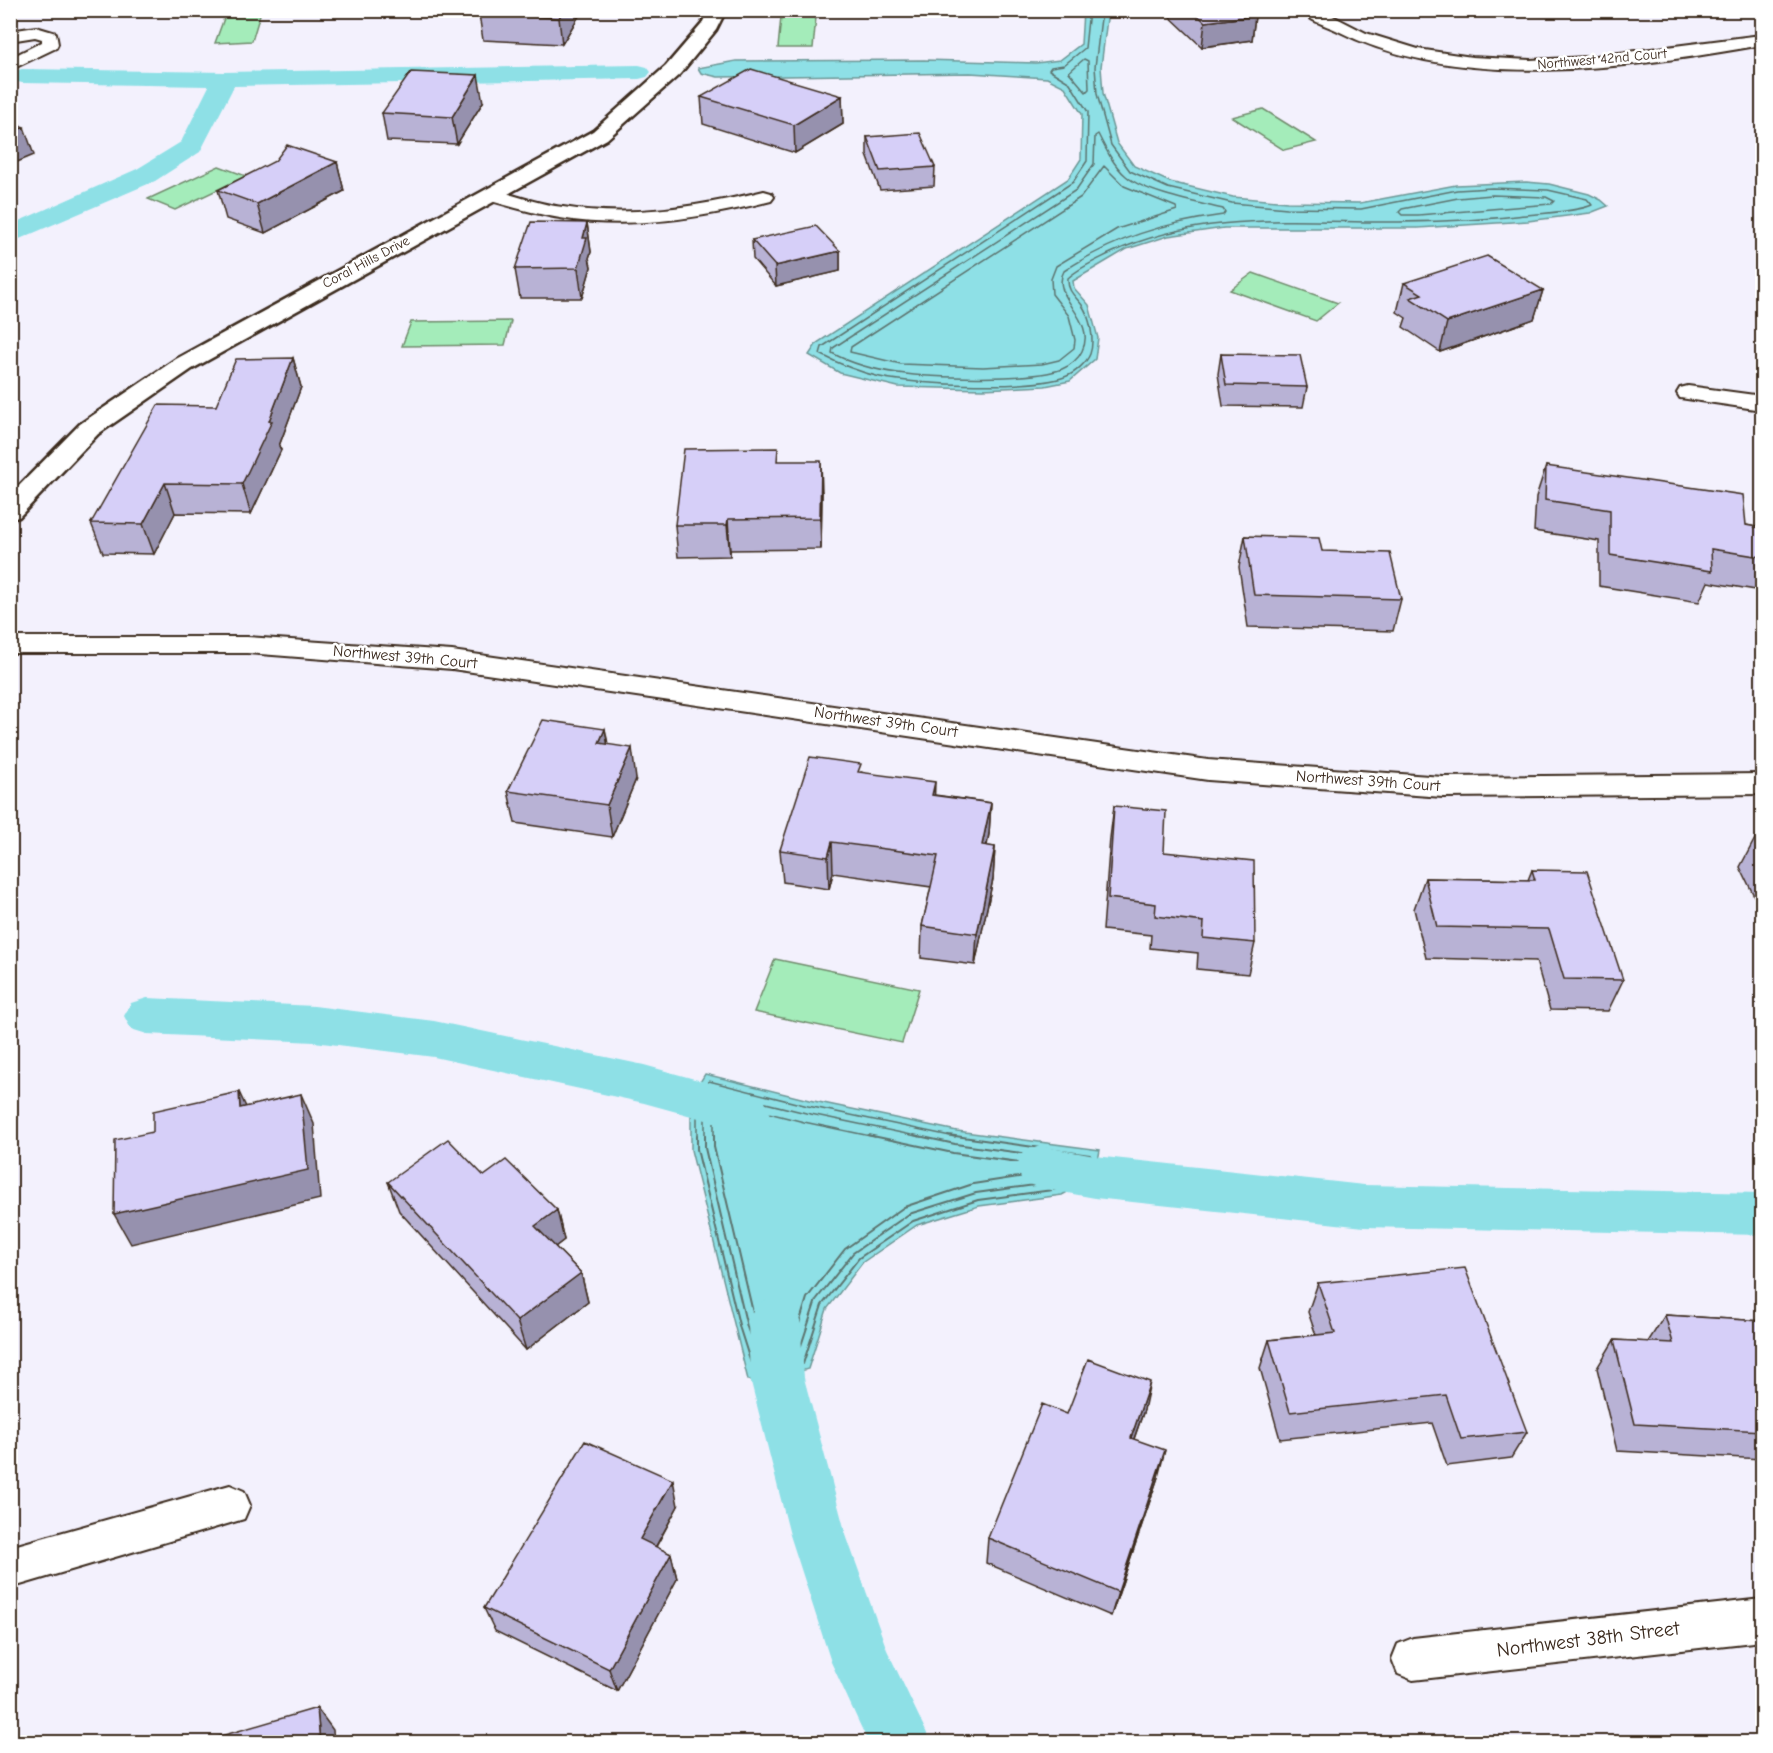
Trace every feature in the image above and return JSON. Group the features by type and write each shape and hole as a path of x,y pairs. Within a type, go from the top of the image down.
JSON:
{"street":[{"name":"Coral Hills Drive","path":"10,511 89,429 184,364 317,288 600,135 674,70 710,26 717,10"},
{"name":"Northwest 42nd Court","path":"1308,10 1359,37 1402,50 1437,58 1489,64 1583,63 1761,40"},
{"path":"10,36 36,32 50,36 50,44 10,65"},
{"path":"491,195 563,213 618,217 721,209 764,197"},
{"path":"1688,393 1762,403"},
{"name":"Northwest 39th Court","path":"10,645 247,645 452,660 1208,770 1443,787 1762,784"},
{"path":"10,1568 230,1505"},
{"name":"Northwest 38th Street","path":"1413,1659 1762,1620"}],"green space":[{"path":"261,11 252,41 215,43 226,13"},
{"path":"781,17 816,17 813,48 778,48"},
{"path":"1263,109 1316,142 1284,150 1232,117"},
{"path":"219,166 246,176 175,210 148,199"},
{"path":"1253,273 1338,303 1316,321 1230,290"},
{"path":"511,321 505,345 402,346 411,322"},
{"path":"775,959 919,989 902,1043 754,1012"}],"water":[{"path":"1083,11 1108,11 1101,67 1103,93 1117,143 1134,166 1170,182 1233,197 1287,202 1360,203 1456,185 1526,182 1549,184 1589,194 1608,206 1590,213 1528,221 1418,228 1224,228 1168,236 1127,249 1073,281 1074,288 1089,305 1098,338 1095,359 1070,381 1045,386 983,389 898,387 840,373 809,355 817,343 1068,179 1081,159 1082,114 1065,87 1047,78 970,73 718,77 701,73 698,68 736,61 924,60 1036,63 1060,60 1081,44"},
{"path":"705,1074 809,1100 957,1131 1100,1150 1095,1177 1062,1195 979,1206 917,1225 863,1262 827,1309 808,1369 777,1378 748,1380 691,1150 691,1097"}],"building":[{"path":"481,10 563,10 559,18 479,14"},
{"path":"1192,10 1249,10 1255,16 1205,22"},
{"path":"751,69 842,96 794,125 701,97"},
{"path":"411,72 478,75 452,117 382,113"},
{"path":"10,121 24,127 10,133"},
{"path":"920,133 935,167 880,171 867,137"},
{"path":"287,145 337,162 257,204 218,190 275,161"},
{"path":"531,222 587,223 583,238 587,238 578,268 515,269"},
{"path":"816,226 840,251 775,266 752,240"},
{"path":"1487,256 1543,290 1447,322 1410,298 1422,294 1404,283"},
{"path":"1221,354 1300,355 1307,387 1226,385"},
{"path":"293,358 269,421 272,421 242,484 165,483 143,524 91,523 158,405 216,406 236,359"},
{"path":"778,448 777,461 821,461 820,518 728,519 727,525 675,525 684,449"},
{"path":"1546,466 1743,495 1746,525 1762,528 1762,557 1711,549 1712,571 1610,555 1610,510 1545,500"},
{"path":"1245,536 1319,538 1322,551 1390,553 1401,599 1254,595"},
{"path":"543,720 605,729 599,743 632,748 607,805 508,791"},
{"path":"810,757 861,764 858,772 935,782 932,795 991,803 982,845 995,847 977,934 922,926 938,856 832,842 828,857 780,850"},
{"path":"1114,806 1166,811 1164,852 1254,861 1255,943 1203,938 1204,922 1155,916 1156,904 1108,898"},
{"path":"1757,835 1762,835 1762,847"},
{"path":"1532,870 1587,871 1623,980 1564,979 1549,929 1437,927 1425,878 1535,880"},
{"path":"239,1092 240,1108 301,1094 308,1170 114,1214 115,1140 153,1132 153,1111"},
{"path":"448,1139 484,1176 506,1160 557,1210 535,1226 581,1273 517,1321 388,1182"},
{"path":"1465,1268 1527,1432 1461,1439 1446,1395 1290,1412 1269,1340 1335,1333 1318,1283"},
{"path":"1665,1315 1762,1321 1762,1431 1635,1424 1614,1340 1673,1343"},
{"path":"1088,1359 1150,1382 1131,1438 1165,1450 1118,1592 988,1538 1042,1404 1067,1414"},
{"path":"585,1441 673,1480 640,1539 671,1554 609,1669 484,1608"},
{"path":"317,1708 320,1743 197,1743"}],"waterway":[{"path":"225,79 639,72"},
{"path":"22,76 225,79"},
{"path":"10,235 146,175 191,147 225,79"},
{"path":"147,1016 314,1024 434,1039 644,1084 746,1112"},
{"path":"1040,1167 1095,1177 1364,1206 1762,1214"},
{"path":"774,1321 777,1378 818,1535 861,1662 900,1742"}]}
